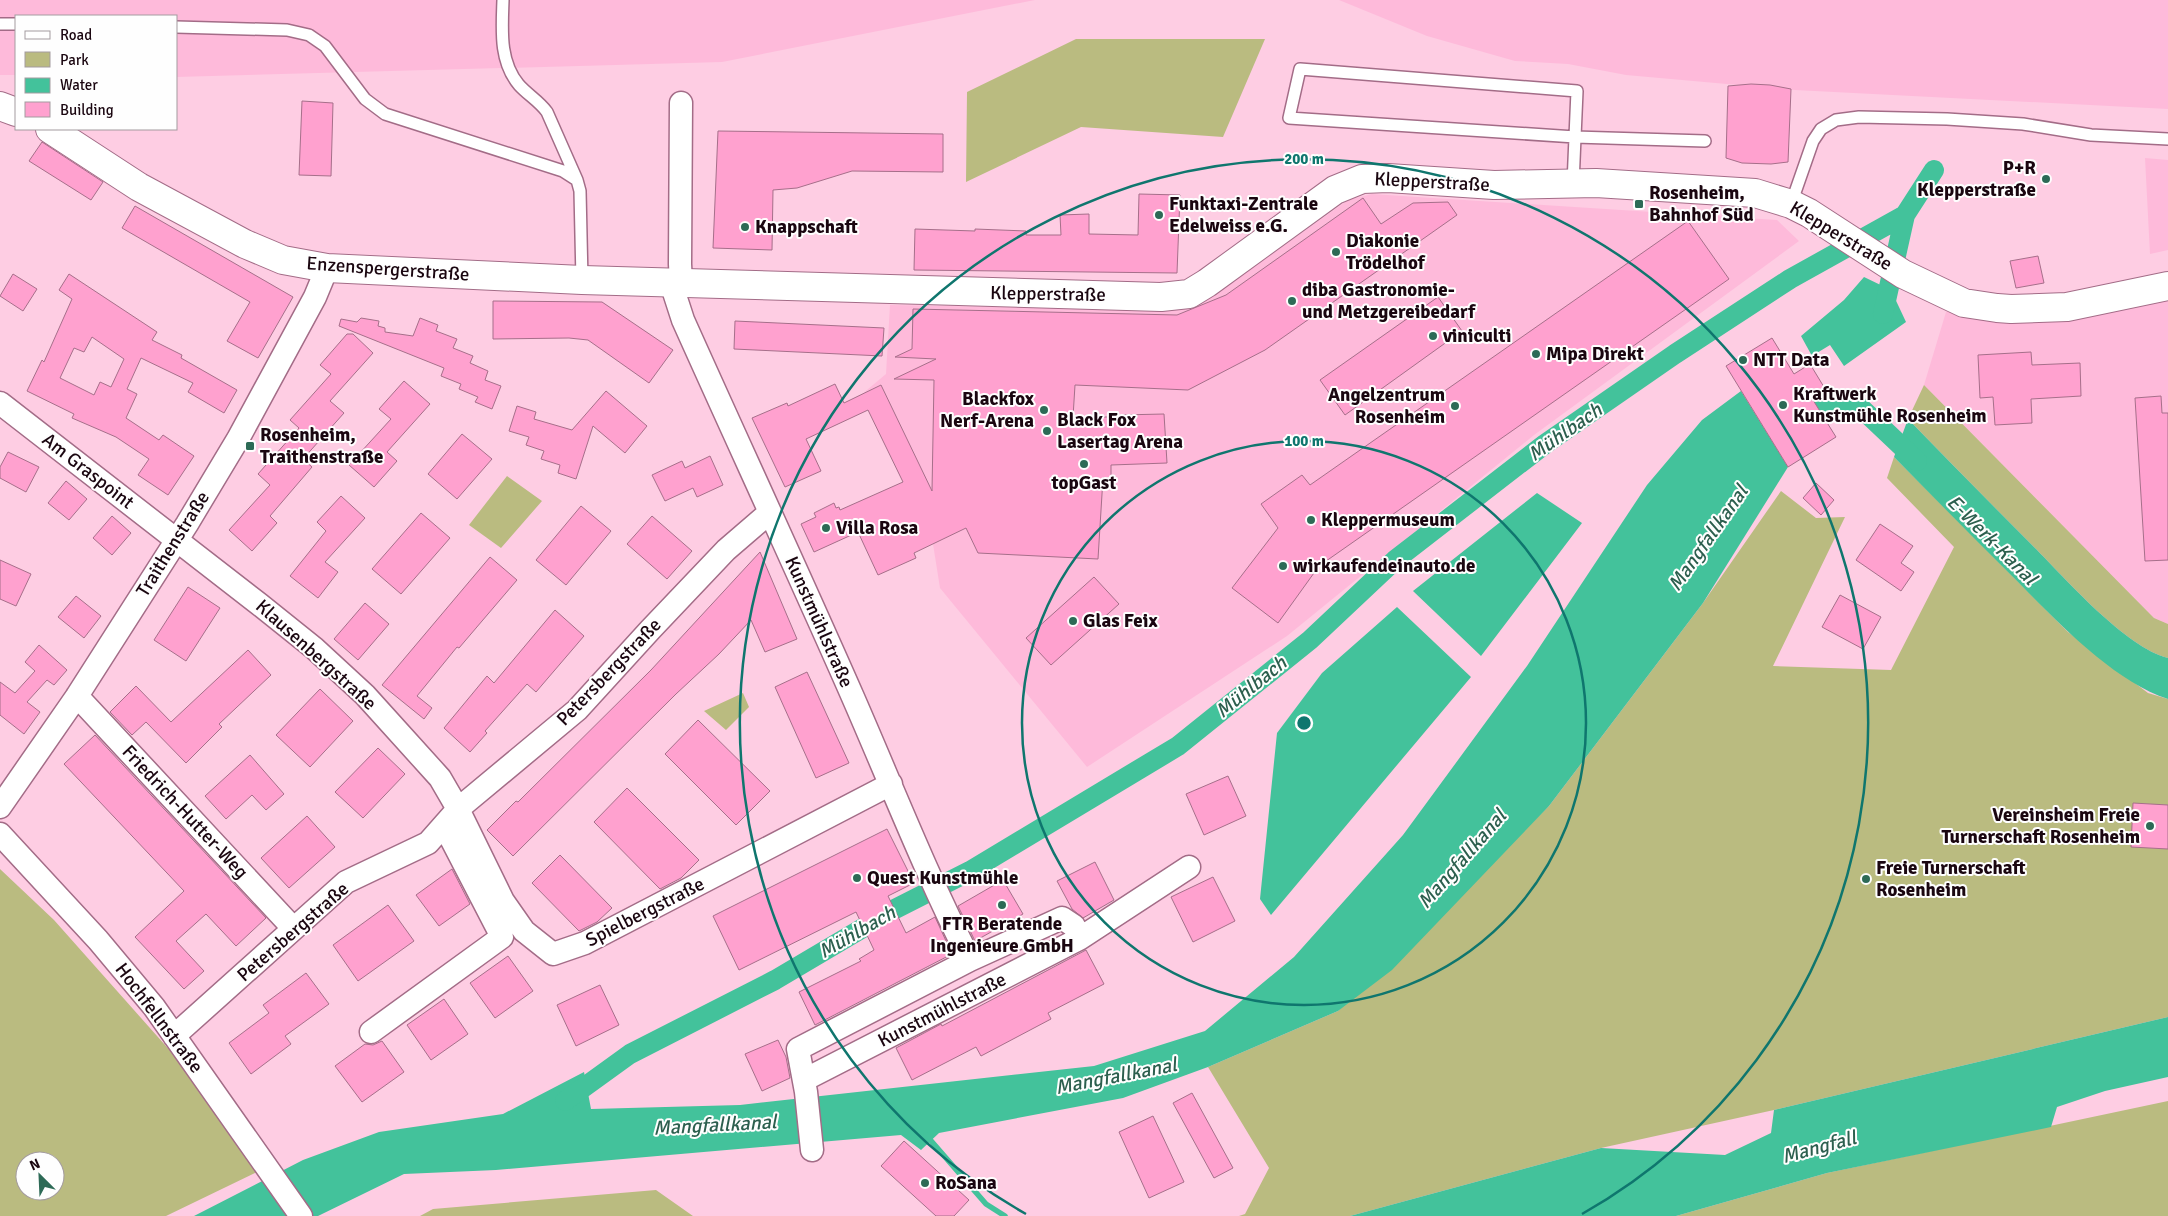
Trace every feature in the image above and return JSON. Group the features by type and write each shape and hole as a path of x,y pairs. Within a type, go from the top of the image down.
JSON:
{"street":[{"name":"Kunstmühlstraße","path":"681,102 676,283 683,320 891,784 925,869 970,960"},
{"path":"0,106 15,112"},
{"name":"Enzenspergerstraße","path":"52,130 140,187 245,244 283,260 327,268 676,283"},
{"name":"Klepperstraße","path":"676,283 1161,297 1189,294 1207,284 1335,190 1362,179 1388,178 1494,185 1596,183 1755,193 1791,204 1809,213 1903,274 1964,302 2012,309 2067,307 2168,286"},
{"name":"Traithenstraße","path":"0,807 77,696 238,439 315,297 327,268"},
{"name":"Am Graspoint","path":"0,402 177,539"},
{"name":"Petersbergstraße","path":"174,1036 183,1030 293,928 346,882 428,843 451,817 577,710 726,550 769,513"},
{"name":"Klausenbergstraße","path":"177,539 314,648 365,695 440,778 451,817"},
{"name":"Friedrich-Hutter-Weg","path":"77,696 293,928"},
{"name":"Spielbergstraße","path":"451,817 503,901 524,931 553,954 585,943 891,784"},
{"path":"372,1032 502,937 451,817"},
{"name":"Hochfellnstraße","path":"0,834 98,940 174,1036 302,1216"},
{"name":"Kunstmühlstraße","path":"1079,939 1074,926 1062,918 970,960 798,1049 805,1086 1079,939 1189,867"},
{"path":"805,1086 812,1150"}],"lane":[{"path":"503,0 504,56 512,76 547,112 577,180 580,191 582,280"},
{"path":"0,24 15,24"},
{"path":"178,27 287,30 309,35 324,46 365,98 385,114 563,171 577,180"},
{"path":"1573,184 1575,137 1577,91 1300,69 1289,118 1575,137 1705,141"},
{"path":"1791,204 1813,142 1821,129 1836,120 1858,117 1947,119 2023,124 2091,135 2168,139"}],"shaded area":[{"path":"0,0 1035,0 722,62 178,77 178,15 15,15 15,75 0,75"},
{"path":"1339,0 2168,0 2168,109 1795,90 1626,75 1568,64 1515,61 1427,36"},
{"path":"2145,158 2168,160 2168,250 2150,254"},
{"path":"1372,194 1777,220 1799,241 1534,435 1287,636 1087,767 940,588 933,544 861,395 886,374 890,305 1173,310 1223,289 1348,200"},
{"path":"2168,298 2168,624 2154,618 1924,385 1946,312 2103,310"}],"green space":[{"path":"1076,39 1265,39 1223,137 1081,127 966,182 967,92"},
{"path":"1924,385 2154,618 2168,624 2168,658 2133,641 2097,610 1908,419"},
{"path":"1894,457 2068,632 2148,693 2168,699 2168,1017 1774,1110 1601,1148 1350,1216 1239,1216 1245,1214 1269,1168 1208,1067 1338,1011 1549,806 1703,603 1781,491 1816,518 1845,517 1773,666 1891,670 1954,547 1887,478"},
{"path":"507,476 542,501 501,548 469,525"},
{"path":"743,693 749,707 726,730 704,711"},
{"path":"0,869 54,920 181,1063 257,1172 166,1216 0,1216"},
{"path":"2168,1101 2168,1216 1676,1216 1827,1173"},
{"path":"656,1190 693,1216 420,1216 433,1209"}],"water":[{"path":"1864,277 1891,290 1906,322 1844,366 1830,345 1812,356 1801,336 1844,300"},
{"name":"Mangfallkanal","path":"1741,391 1788,467 1703,603 1549,806 1392,970 1338,1011 1208,1067 1123,1098 939,1133 921,1150 901,1135 496,1170 404,1174 318,1216 194,1216 303,1160 379,1132 503,1114 584,1072 591,1109 740,1105 1094,1066 1205,1031 1294,957 1403,835 1527,666 1647,485 1702,420"},
{"path":"1908,419 2097,610 2133,641 2168,658 2168,699 2125,678 2084,646 1894,457"},
{"path":"1537,493 1582,523 1481,656 1413,591"},
{"path":"1397,607 1471,677 1271,915 1260,899 1277,733 1322,673"},
{"name":"Mangfall","path":"2168,1017 2168,1077 2105,1091 2057,1107 2051,1127 1827,1173 1676,1216 1350,1216 1601,1148 1725,1155 1771,1133 1774,1110"}],"building":[{"path":"1751,84 1791,89 1788,162 1771,164 1742,163 1726,158 1728,86"},
{"path":"302,101 333,103 331,176 299,175"},
{"path":"718,131 943,134 943,172 852,171 797,188 773,190 772,250 713,248"},
{"path":"42,142 103,182 91,200 29,161"},
{"path":"1139,194 1180,195 1177,273 914,270 915,229 1026,231 1026,235 1061,235 1060,215 1089,214 1089,234 1138,235"},
{"path":"1363,198 1381,224 1413,203 1448,202 1457,215 1265,350 1188,390 1075,385 1073,417 1120,417 1120,415 1164,414 1167,463 1111,465 1111,478 1103,478 1098,559 978,553 966,528 914,553 916,558 878,575 858,532 814,552 801,524 816,517 814,513 834,503 836,508 839,507 840,510 903,482 868,410 806,439 821,471 785,487 752,418 787,403 788,406 835,384 844,403 881,385 932,491 934,380 894,379 936,359 895,357 912,349 913,309 1177,315 1226,295"},
{"path":"135,206 293,297 258,358 227,341 250,302 122,228"},
{"path":"1688,221 1729,279 1319,566 1278,623 1232,588 1278,528 1261,504 1302,475 1310,485"},
{"path":"2038,256 2044,283 2016,288 2010,261"},
{"path":"13,274 37,289 23,311 0,296"},
{"path":"69,274 157,332 152,340 182,355 181,358 237,390 224,413 188,392 193,383 141,358 127,389 137,394 126,418 159,440 163,435 194,456 168,495 138,475 149,459 116,437 72,418 74,414 27,391 42,360 44,362 72,299 59,290","holes":["92,337 124,359 111,387 100,382 94,395 60,378 74,348 84,352"]},
{"path":"1438,297 1462,331 1345,415 1320,380"},
{"path":"493,301 602,302 673,350 649,383 588,340 569,338 493,339"},
{"path":"361,318 379,321 378,326 385,328 385,332 413,336 420,318 438,325 436,331 457,339 453,348 473,356 470,363 488,371 485,380 501,386 492,409 475,402 478,397 459,389 461,384 441,376 444,368 339,326 341,319 357,322"},
{"path":"735,321 884,328 882,356 734,349"},
{"path":"347,334 353,334 373,353 330,401 344,413 303,459 312,467 270,516 277,523 252,551 229,530 270,485 258,474 299,428 290,420 331,374 320,365"},
{"name":"Kraftwerk Kunstmühle Rosenheim","path":"1772,338 1794,374 1810,364 1827,392 1813,400 1836,437 1788,467 1726,366"},
{"path":"2031,352 2032,365 2080,363 2081,396 2031,399 2032,423 1995,425 1993,397 1980,398 1978,355"},
{"path":"404,381 430,404 387,452 397,461 374,487 349,465 391,419 379,409"},
{"path":"606,391 647,426 625,453 593,426 576,479 558,473 560,465 541,459 544,451 526,445 529,437 509,431 517,406 536,412 534,419 572,430"},
{"path":"2161,396 2162,413 2168,413 2168,560 2145,561 2135,398"},
{"path":"462,434 492,459 457,499 428,474"},
{"path":"8,452 39,467 26,492 0,478 0,467"},
{"path":"710,456 723,485 697,497 693,488 665,501 652,475 682,461 685,468"},
{"path":"66,481 87,499 69,520 48,503"},
{"path":"1816,483 1834,500 1821,515 1803,498"},
{"path":"341,496 365,518 325,562 338,572 318,598 290,576 326,531 317,522"},
{"path":"581,506 611,531 566,585 536,560"},
{"path":"421,513 450,538 401,594 372,569"},
{"path":"112,516 131,533 112,555 93,538"},
{"path":"652,516 692,551 667,579 627,544"},
{"path":"1880,524 1913,546 1901,563 1914,572 1901,591 1856,560"},
{"path":"760,552 797,639 765,652 751,620 719,654 676,694 513,856 487,830 516,801 518,802 651,670"},
{"path":"490,557 517,580 459,648 457,647 417,696 432,708 424,719 382,685"},
{"path":"0,560 31,574 16,606 0,599"},
{"name":"Glas Feix","path":"1094,577 1119,604 1051,665 1026,638"},
{"path":"188,587 220,608 186,661 154,640"},
{"path":"1840,595 1881,617 1863,649 1822,627"},
{"path":"76,596 101,616 84,638 58,617"},
{"path":"365,603 389,624 358,660 334,639"},
{"path":"555,610 584,636 536,692 527,684 485,731 487,733 470,752 444,728 487,676 494,683"},
{"path":"39,645 67,670 54,685 47,680 27,702 40,712 24,734 0,715 0,682 15,693 35,671 25,662"},
{"path":"248,650 271,675 219,724 222,727 186,763 146,722 132,735 110,712 136,686 171,722"},
{"path":"807,672 849,763 816,778 775,687"},
{"path":"320,689 353,721 310,767 276,735"},
{"path":"698,720 770,791 736,825 665,754"},
{"path":"95,735 266,918 236,946 206,914 176,941 204,971 184,989 135,937 184,891 64,764"},
{"path":"378,748 405,774 363,818 335,792"},
{"path":"250,755 284,794 266,810 252,795 226,819 205,796"},
{"path":"1228,776 1246,816 1204,835 1186,794"},
{"path":"627,788 699,860 681,878 660,889 594,822"},
{"name":"Vereinsheim Freie Turnerschaft Rosenheim","path":"2133,803 2168,805 2168,849 2131,847"},
{"path":"307,816 335,847 289,888 261,858"},
{"path":"887,829 914,883 888,896 906,933 935,917 952,954 815,1025 799,992 861,961 859,959 874,950 856,912 739,970 713,916"},
{"path":"560,855 612,908 597,922 579,931 532,883"},
{"path":"1095,862 1114,900 1083,918 1072,909 1057,881"},
{"path":"452,869 470,904 439,926 416,895"},
{"path":"1213,877 1235,921 1193,942 1171,897"},
{"path":"1003,880 1023,914 975,941 958,906"},
{"path":"388,905 414,941 358,981 333,945"},
{"path":"1086,950 1104,984 1048,1013 1051,1019 981,1056 976,1047 912,1080 896,1048 941,1024 942,1026"},
{"path":"508,956 533,991 495,1018 470,983"},
{"path":"306,973 329,1004 285,1036 291,1044 251,1074 229,1043 269,1013 263,1005"},
{"path":"600,985 619,1025 576,1046 557,1005"},
{"path":"444,999 468,1034 431,1060 407,1025"},
{"path":"778,1040 786,1057 790,1078 762,1091 745,1054"},
{"path":"382,1041 404,1072 362,1102 335,1066 365,1044 373,1045"},
{"path":"1192,1093 1233,1168 1214,1178 1173,1103"},
{"path":"1153,1116 1184,1182 1149,1198 1119,1132"},
{"name":"RoSana","path":"904,1141 969,1200 954,1216 936,1216 881,1166"}],"waterway":[{"name":"Mühlbach","path":"565,1101 630,1054 775,980 895,909 970,871 1178,746 1310,640 1395,560 1545,444 1675,354 1790,279 1905,215 1934,170"},
{"path":"1883,314 1905,215"},
{"name":"E-Werk-Kanal","path":"1819,410 1835,406 1860,407 1917,461"},
{"path":"926,1135 986,1204 1005,1216"}],"place":[{"name":"P+R Klepperstraße","path":"2046,179"},
{"name":"Rosenheim, Bahnhof Süd","path":"1639,204"},
{"name":"Funktaxi-Zentrale Edelweiss e.G.","path":"1159,215"},
{"name":"Knappschaft","path":"745,227"},
{"name":"Diakonie Trödelhof","path":"1336,252"},
{"name":"diba Gastronomie- und Metzgereibedarf","path":"1292,301"},
{"name":"viniculti","path":"1433,336"},
{"name":"Mipa Direkt","path":"1536,354"},
{"name":"NTT Data","path":"1743,360"},
{"name":"Kraftwerk Kunstmühle Rosenheim","path":"1783,405"},
{"name":"Angelzentrum Rosenheim","path":"1455,406"},
{"name":"Blackfox Nerf-Arena","path":"1044,410"},
{"name":"Black Fox Lasertag Arena","path":"1047,431"},
{"name":"Rosenheim, Traithenstraße","path":"250,446"},
{"name":"topGast","path":"1084,464"},
{"name":"Kleppermuseum","path":"1311,520"},
{"name":"Villa Rosa","path":"826,528"},
{"name":"wirkaufendeinauto.de","path":"1283,566"},
{"name":"Glas Feix","path":"1073,621"},
{"name":"Vereinsheim Freie Turnerschaft Rosenheim","path":"2150,826"},
{"name":"Quest Kunstmühle","path":"857,878"},
{"name":"Freie Turnerschaft Rosenheim","path":"1866,879"},
{"name":"FTR Beratende Ingenieure GmbH","path":"1002,905"},
{"name":"RoSana","path":"925,1183"}]}
